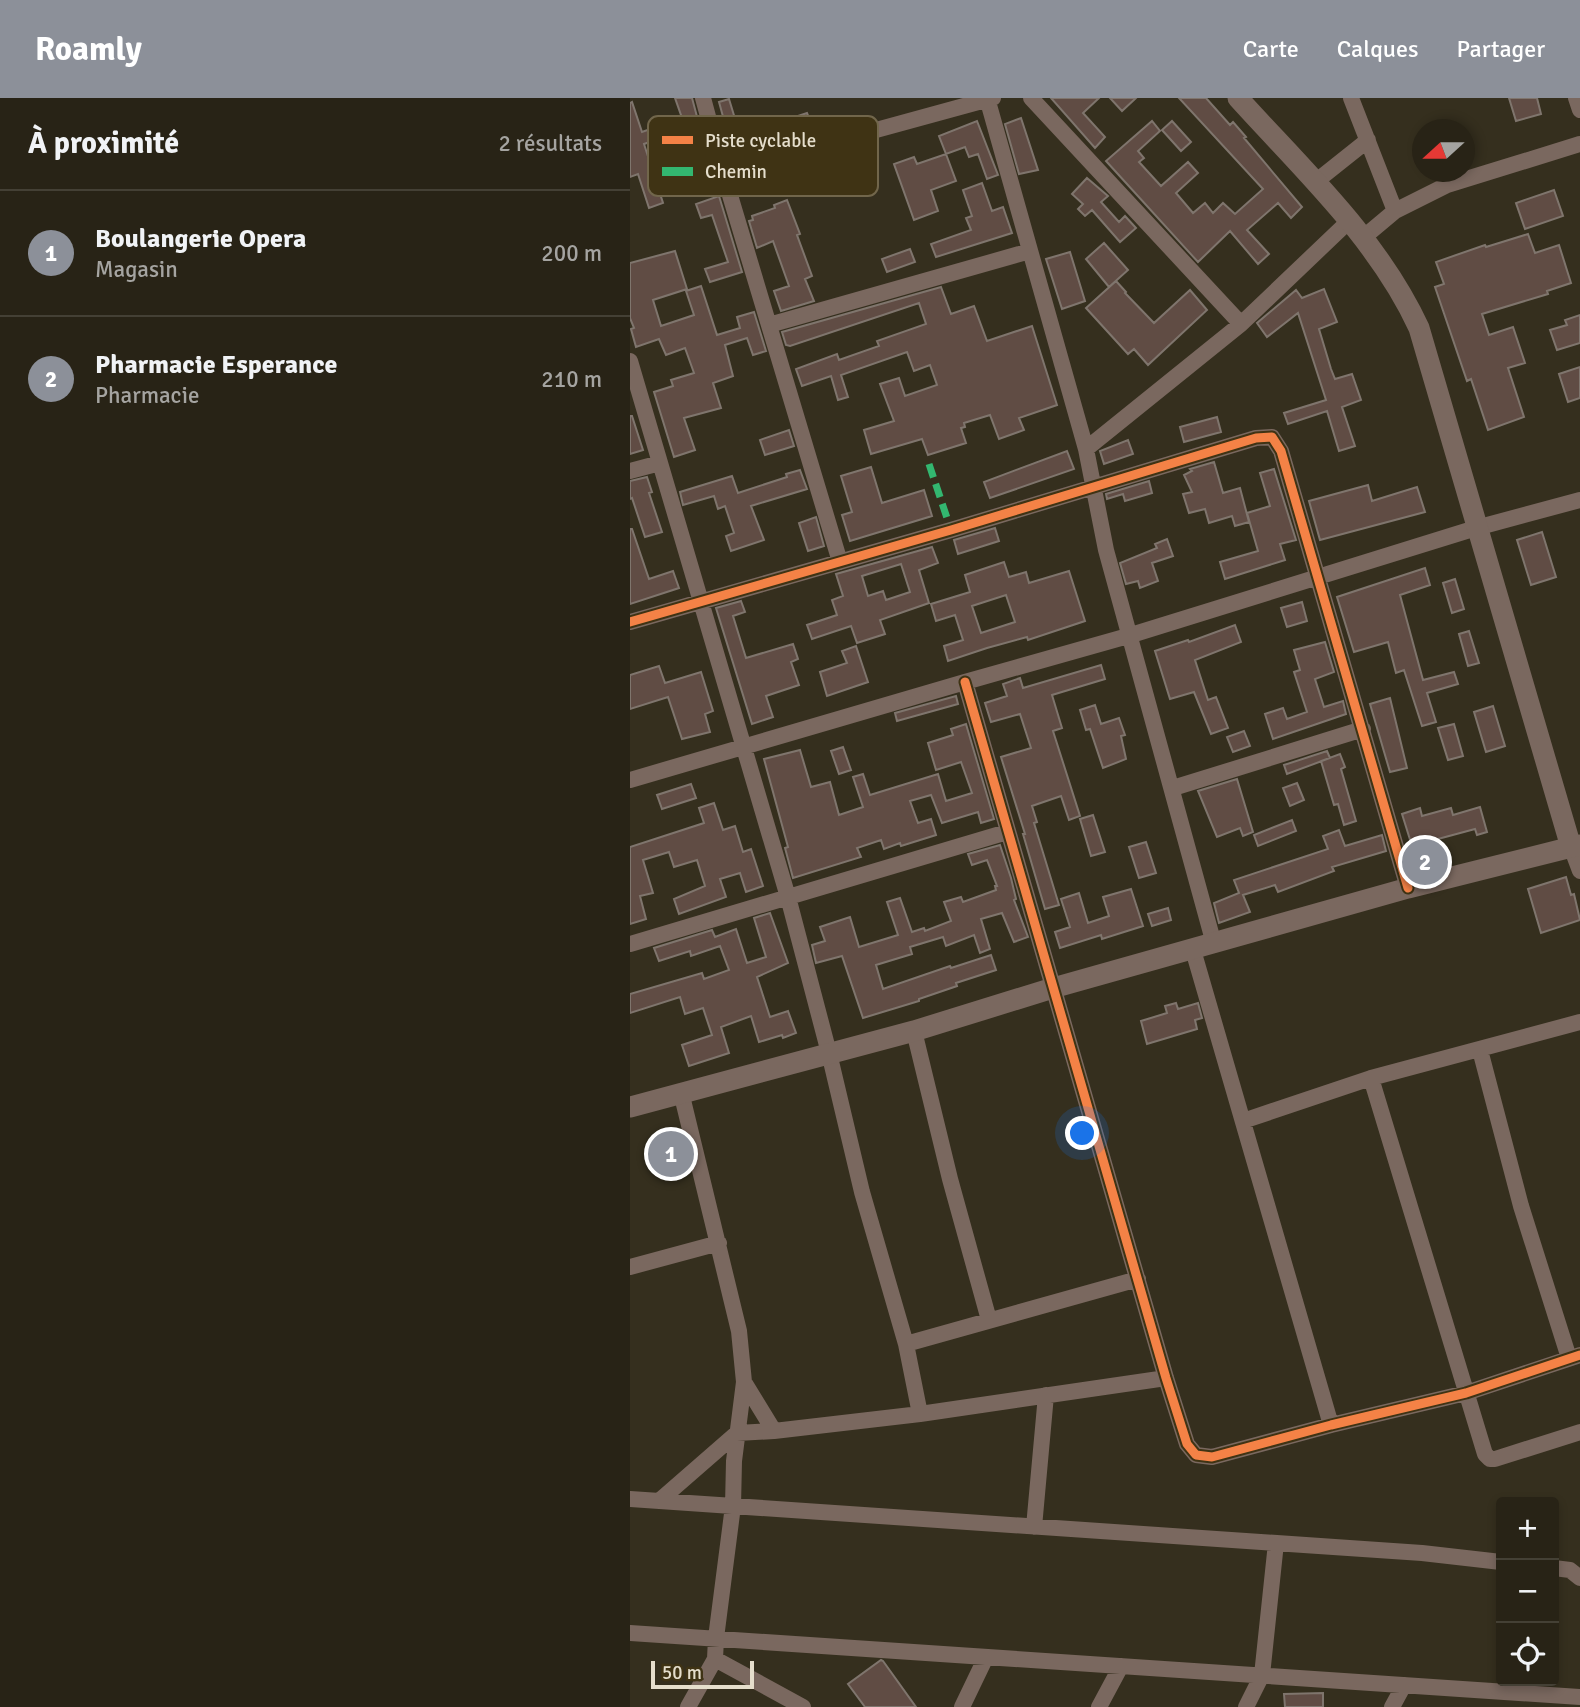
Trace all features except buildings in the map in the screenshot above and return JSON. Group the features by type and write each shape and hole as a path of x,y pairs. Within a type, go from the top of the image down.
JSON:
{"street":[{"path":"703,98 708,116"},
{"path":"1031,98 1241,324"},
{"path":"1238,98 1364,237 1405,299 1419,328 1476,528 1576,846 1580,871"},
{"path":"1351,98 1395,211"},
{"path":"1576,98 1580,110"},
{"path":"878,129 989,99 1086,449 1106,550 1128,636 1173,788 1214,944"},
{"path":"1314,183 1368,140"},
{"path":"1364,237 1395,211 1447,185 1580,144"},
{"path":"730,196 840,562"},
{"path":"1086,449 1241,324 1349,221"},
{"path":"769,325 1030,251"},
{"path":"630,360 788,897 862,1192 906,1344 920,1413"},
{"path":"630,622 1256,438 1272,437 1281,451 1408,888"},
{"path":"630,471 660,463"},
{"path":"630,780 1128,636 1476,528 1580,500"},
{"path":"965,681 1166,1378 1187,1444 1196,1455 1212,1457 1466,1393 1574,1356 1521,1206 1480,1050"},
{"path":"1173,788 1363,729"},
{"path":"630,944 1007,832"},
{"path":"630,1107 914,1031 1052,988 1408,888 1576,846"},
{"path":"1193,950 1331,1425"},
{"path":"1243,1121 1371,1078 1580,1022"},
{"path":"914,1031 989,1320"},
{"path":"1371,1078 1485,1454 1490,1459 1580,1432"},
{"path":"681,1092 739,1331 744,1382 737,1433 733,1506 716,1638 716,1659 688,1707"},
{"path":"630,1267 719,1243"},
{"path":"906,1344 1138,1279"},
{"path":"659,1502 737,1433 920,1413 1166,1378"},
{"path":"744,1382 774,1431"},
{"path":"1034,1527 1046,1395"},
{"path":"630,1499 1422,1553 1496,1561"},
{"path":"1246,1707 1262,1675 1276,1543"},
{"path":"1559,1569 1570,1570 1580,1578"},
{"path":"630,1633 1580,1697"},
{"path":"962,1707 986,1657"},
{"path":"716,1659 803,1707"},
{"path":"1099,1707 1122,1666"},
{"path":"1392,1707 1404,1685"}],"marked path":[{"path":"929,464 951,530"}],"cycle path":[{"path":"630,622 951,530 1256,438 1272,437 1281,451 1408,888"},
{"path":"965,682 1166,1378 1187,1444 1196,1455 1212,1457 1466,1393 1580,1355"}],"place":[{"name":"Pharmacie Esperance","path":"1425,862"},
{"name":"Boulangerie Opera","path":"671,1154"}]}
